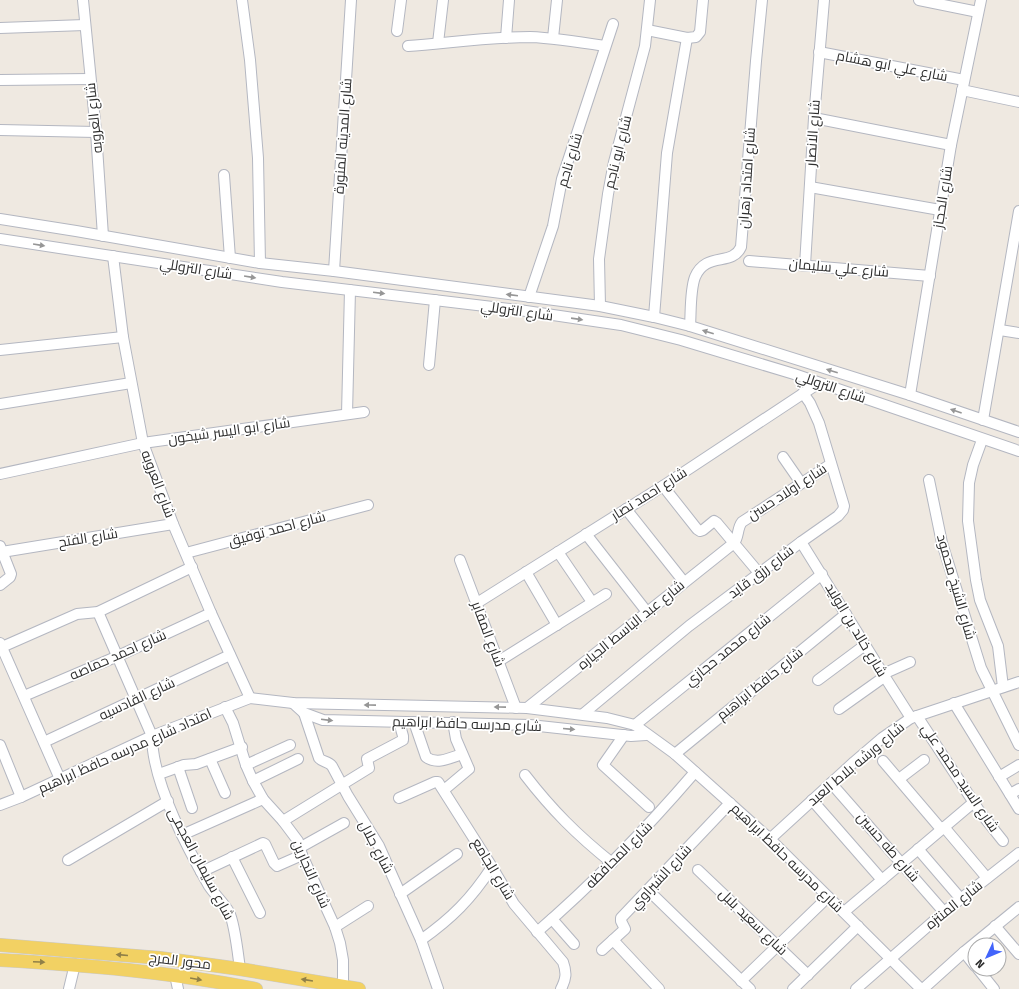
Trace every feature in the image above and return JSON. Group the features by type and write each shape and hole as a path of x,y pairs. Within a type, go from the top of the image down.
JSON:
{"main road":[{"name":"محور المرج","path":"0,945 160,958 240,969 359,989"},
{"path":"93,966 95,953"},
{"name":"محور المرج","path":"0,960 75,964 175,975 256,989"}],"street":[{"name":"شارع العروبه","path":"82,0 96,132 103,236"},
{"path":"242,0 250,60 258,158 260,263"},
{"name":"شارع المدينه المنورة","path":"334,271 351,0"},
{"path":"397,31 400,0"},
{"path":"438,43 443,0"},
{"path":"506,38 509,0"},
{"path":"553,38 557,0"},
{"name":"شارع ابو ناجم","path":"600,306 599,259 608,194 614,162 645,46 650,0"},
{"path":"647,30 687,38 693,38 699,35 703,0"},
{"name":"شارع امتداد زهران","path":"690,326 693,285 697,273 705,264 712,260 731,257 737,254 741,247 762,0"},
{"name":"شارع الانصار","path":"805,265 814,118 824,0"},
{"path":"919,0 978,12"},
{"name":"شارع الحجاز","path":"910,395 951,145 981,0"},
{"name":"شارع ناجم","path":"529,297 553,226 562,179 613,24"},
{"path":"0,28 85,25"},
{"path":"408,46 506,38 553,38 605,46"},
{"path":"654,317 667,153 687,38"},
{"name":"شارع علي ابو هشام","path":"819,52 963,85 1019,102"},
{"path":"0,80 90,79"},
{"path":"814,118 951,145"},
{"path":"0,130 96,132"},
{"path":"224,175 230,258"},
{"path":"810,187 940,210"},
{"path":"983,420 1000,330 1019,211"},
{"name":"شارع التروللي","path":"0,219 260,263 334,271 600,306 654,317 690,326 910,395 1019,432"},
{"path":"0,239 0,248"},
{"name":"شارع التروللي","path":"0,239 282,282 519,310 621,325 681,340 819,383 982,440 1019,451"},
{"name":"شارع العروبه","path":"113,256 122,338 143,443 173,524 211,613 250,698"},
{"name":"شارع علي سليمان","path":"749,260 930,276"},
{"path":"347,414 350,290"},
{"path":"429,365 435,300"},
{"path":"1000,330 1019,333"},
{"path":"0,350 122,338"},
{"path":"0,404 131,382"},
{"name":"شارع احمد نصار","path":"477,603 663,486 819,383"},
{"name":"شارع رزق قايد","path":"583,714 689,626 838,516 843,510 844,506 815,412 803,394"},
{"name":"شارع ابو اليسر شيخون","path":"0,474 143,443 364,412"},
{"path":"982,440 973,465 969,483 968,521 980,600 998,646 1003,687"},
{"path":"783,457 802,483"},
{"name":"شارع اولاد حسن","path":"734,543 739,525 742,522 831,464"},
{"name":"شارع الشيخ محمود","path":"928,480 942,543 981,668 1019,745"},
{"path":"663,486 697,529 700,531 703,530 714,521 716,522 759,573"},
{"name":"شارع احمد توفيق","path":"186,553 368,505"},
{"path":"626,509 684,582"},
{"name":"شارع الفتح","path":"1,549 173,524"},
{"path":"586,534 647,612"},
{"name":"شارع خالد بن الوليد","path":"801,542 884,676 914,717"},
{"name":"شارع عبد الباسط الجياره","path":"527,708 734,543"},
{"path":"0,585 8,579 11,574 1,549"},
{"path":"558,552 592,602"},
{"name":"شارع المقابر","path":"460,560 516,708"},
{"path":"60,778 1,645 77,614 98,612 192,567"},
{"path":"526,572 557,625"},
{"name":"شارع محمد حجازي","path":"635,725 822,574"},
{"path":"499,661 606,594"},
{"name":"شارع سليمان العجمى","path":"98,612 152,736 153,751 159,774 182,835 201,872 213,892 226,908 231,918 240,969"},
{"name":"شارع احمد حماصه","path":"24,696 118,656 211,613"},
{"name":"شارع حافظ ابراهيم","path":"675,754 846,614"},
{"path":"818,680 865,645"},
{"name":"شارع القادسيه","path":"44,742 230,655"},
{"path":"839,709 884,676 910,662"},
{"name":"شارع ورشه بلاط العبد","path":"770,839 831,782 882,738 914,717 954,702 1019,682"},
{"name":"شارع مدرسه حافظ ابراهيم","path":"250,698 293,703 527,708 583,714 635,725 646,735 675,754 770,839 891,959 918,988"},
{"name":"امتداد شارع مدرسه حافظ ابراهيم","path":"0,805 21,797 152,736 250,698"},
{"path":"954,702 1019,810"},
{"name":"شارع مدرسه حافظ ابراهيم","path":"293,703 304,713 323,720 530,725 624,735 646,735"},
{"name":"شارع النجارين","path":"225,707 233,723 253,781 263,799 283,821 298,841 335,927 343,960 343,986"},
{"name":"شارع جلال","path":"304,713 319,758 328,762 332,766 379,846 421,940 438,989"},
{"name":"شارع السيد محمد علي","path":"914,717 1002,841"},
{"path":"283,821 369,768 367,759 403,740 399,722"},
{"path":"414,722 426,756 431,760 437,761 462,754"},
{"path":"399,798 435,782 438,782 444,790 469,770 469,766 456,739 453,722"},
{"path":"624,735 603,765 649,807"},
{"path":"246,764 290,745"},
{"path":"0,746 21,797"},
{"path":"159,774 178,767 196,764 242,747"},
{"path":"210,759 225,793"},
{"path":"253,781 298,759"},
{"path":"899,779 924,760"},
{"path":"883,761 987,878"},
{"path":"999,777 1019,765"},
{"path":"178,767 192,808"},
{"name":"شارع المحافظه","path":"537,932 612,864 695,772"},
{"path":"525,775 565,823 587,844 612,864"},
{"name":"شارع طه حسين","path":"831,782 944,912"},
{"path":"1010,794 1019,789"},
{"name":"شارع الجامع","path":"444,790 514,904 563,962 566,970 566,979 561,989"},
{"path":"182,835 263,799"},
{"path":"812,800 882,880"},
{"path":"68,860 168,801"},
{"path":"844,912 974,802"},
{"name":"شارع الشبراوي","path":"602,950 625,929 621,918 730,803"},
{"path":"201,872 263,843 277,866 344,823"},
{"path":"918,849 961,899"},
{"name":"شارع المنتزه","path":"856,989 944,912 1019,853"},
{"path":"400,894 457,854"},
{"path":"232,857 260,913"},
{"path":"421,940 442,925 461,908 478,888 492,867"},
{"name":"شارع سعيد بلبل","path":"698,870 808,975"},
{"path":"648,890 750,989"},
{"path":"741,981 828,897"},
{"path":"335,927 368,906"},
{"path":"918,988 1019,907"},
{"path":"552,918 574,944"},
{"path":"793,989 858,926"},
{"path":"995,926 1019,954"},
{"path":"613,940 659,989"},
{"path":"964,952 967,956"},
{"path":"69,989 75,964"},
{"path":"175,975 178,989"},
{"path":"984,977 994,989"}]}
